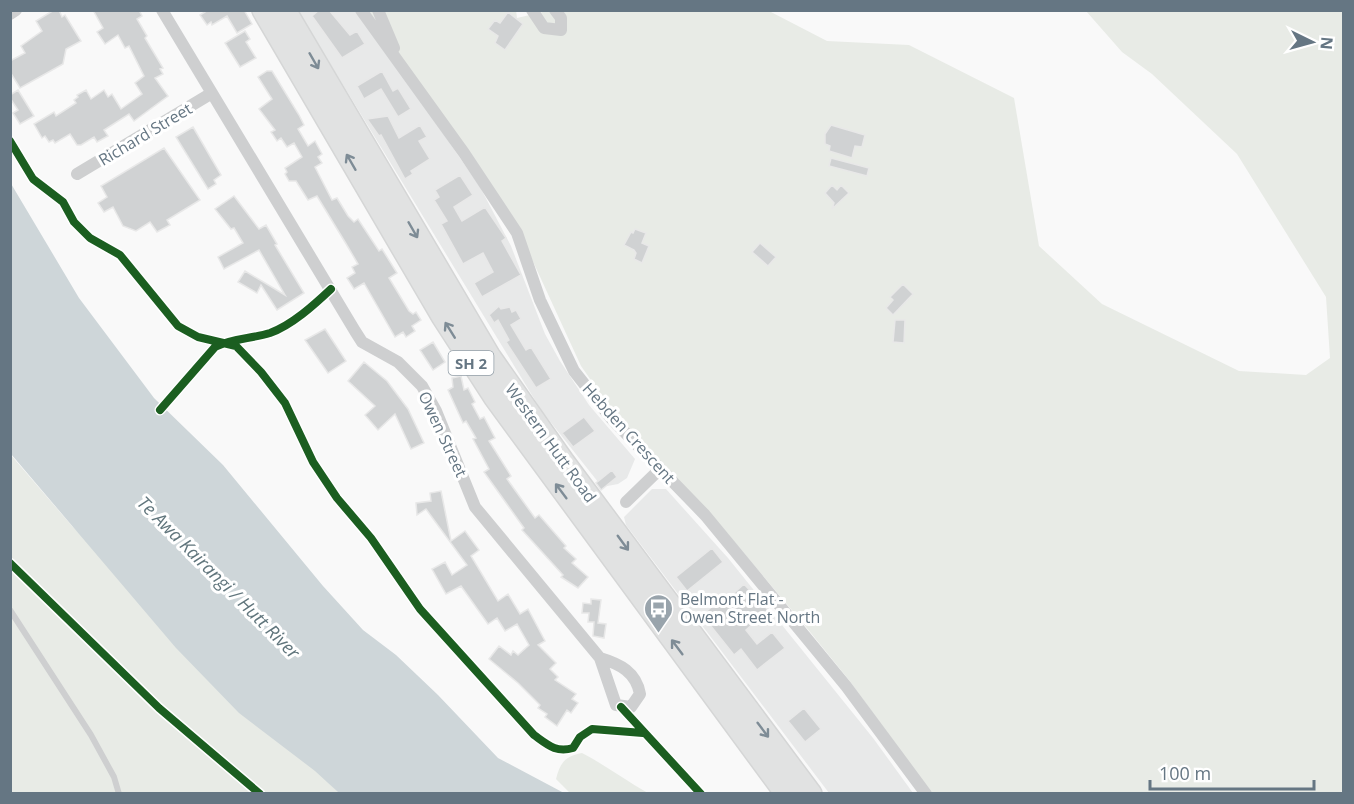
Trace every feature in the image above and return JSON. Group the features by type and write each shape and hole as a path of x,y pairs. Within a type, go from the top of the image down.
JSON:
{"highway":[{"name":"Western Hutt Road","path":"263,10 442,316 495,399 786,794"},
{"name":"Western Hutt Road","path":"285,10 490,357 563,461 811,794"}],"street":[{"path":"10,14 16,10"},
{"name":"Owen Street","path":"162,10 362,342 398,362 422,386 436,411 475,507 600,658"},
{"name":"Hebden Crescent","path":"361,10 396,55 490,190 517,233 540,300 574,371 611,418 705,515 846,686 926,794"},
{"path":"378,10 391,37 396,55"},
{"path":"532,10 544,28 561,30 561,18 555,10"},
{"name":"Richard Street","path":"77,174 212,93"},
{"path":"626,502 659,470"}],"lane":[{"path":"10,610 91,735 114,777 119,794"}],"shaded area":[{"path":"516,10 517,18 551,10 769,11 827,41 909,45 1014,98 1039,246 1102,304 1239,371 1306,375 1330,358 1326,297 1237,154 1152,74 1122,52 1086,11 1343,11 1343,793 931,793 849,680 806,627 711,514 614,413 581,366 519,231 365,11"},
{"path":"298,11 356,11 380,42 480,187 511,246 545,334 560,361 589,405 635,459 627,478 618,484 602,487 541,410"},
{"path":"10,454 72,526 339,793 11,793"},
{"path":"652,489 666,489 728,558 873,738 913,793 829,793 626,525 624,517"},
{"path":"582,753 648,793 570,793 556,779 567,758"}],"water":[{"name":"Te Awa Kairangi / Hutt River","path":"10,182 79,298 154,398 223,465 323,586 363,630 396,655 498,758 564,793 339,793 315,771 239,713 176,648 11,454"}],"building":[{"path":"54,10 59,10 62,17 65,15 81,41 66,49 63,64 20,88 10,72 10,61 25,53 21,46 42,31 36,21"},
{"path":"93,10 139,10 142,16 137,19 147,36 145,38 163,68 160,69 163,74 155,78 168,96 134,121 129,114 104,130 108,136 97,142 94,137 77,145 70,134 55,143 53,140 49,142 45,136 42,138 34,124 54,112 56,116 76,103 74,100 78,97 77,95 86,90 91,99 104,90 108,97 112,94 121,109 142,94 135,83 144,76 129,46 125,48 118,35 105,44 97,32 103,28"},
{"path":"208,10 244,10 252,24 237,33 227,16 212,25 211,22 207,25 200,15"},
{"path":"319,10 329,10 350,35 357,31 365,44 342,58 312,16"},
{"path":"508,12 523,24 505,50 495,43 498,36 488,29 495,20 500,23"},
{"path":"245,31 250,39 246,42 256,58 240,67 225,43"},
{"path":"267,71 272,71 299,115 304,125 298,129 308,146 315,141 322,154 318,157 322,163 315,167 332,200 337,198 354,222 358,219 379,251 382,249 397,273 389,278 409,311 413,314 416,312 421,320 412,326 415,331 406,337 403,332 395,337 364,283 354,289 347,278 355,273 352,267 358,264 345,242 317,196 308,200 296,181 289,181 285,174 287,172 285,168 302,157 294,143 287,147 281,138 277,141 271,132 275,130 259,109 272,99 258,77"},
{"path":"382,71 393,91 398,88 411,109 398,117 381,89 364,99 357,86"},
{"path":"18,90 34,116 20,124 13,113 18,110 10,98 10,95"},
{"path":"388,116 399,138 420,125 427,137 419,141 430,159 411,171 413,174 405,179 381,135 379,136 367,119"},
{"path":"831,125 865,135 862,147 855,146 852,158 829,151 830,146 825,144 825,134"},
{"path":"193,127 221,175 214,180 216,184 208,189 176,137"},
{"path":"164,148 200,200 167,220 170,225 157,232 150,222 136,231 123,226 113,207 104,212 98,203 107,197 101,186"},
{"path":"831,158 869,168 867,176 829,166"},
{"path":"460,175 473,195 454,207 462,221 485,207 506,238 502,241 521,275 482,297 474,283 493,272 483,253 463,264 441,224 447,221 434,200 439,197 435,190"},
{"path":"832,185 837,190 841,185 849,193 832,209 834,203 825,193"},
{"path":"234,196 259,229 266,225 277,244 275,245 304,293 277,310 261,285 257,293 238,282 245,271 285,295 259,250 224,269 218,257 243,243 234,228 231,229 215,209"},
{"path":"635,229 646,233 642,243 649,246 642,263 634,259 636,253 634,250 624,245"},
{"path":"760,243 776,257 768,266 752,252"},
{"path":"903,284 913,294 893,315 886,308 893,300 890,297"},
{"path":"499,306 501,309 510,307 512,312 516,310 521,319 511,325 526,350 531,347 551,379 536,388 506,342 509,340 498,320 494,323 489,315"},
{"path":"895,320 905,320 904,343 893,342"},
{"path":"325,329 346,361 328,373 305,340"},
{"path":"433,342 445,362 433,370 420,350"},
{"path":"364,362 387,381 408,409 424,443 411,449 395,414 378,430 365,415 375,406 348,381"},
{"path":"461,376 464,390 468,388 475,402 472,404 480,419 484,417 495,438 489,441 511,476 507,479 535,518 539,515 566,546 564,548 576,559 572,563 588,577 578,588 561,577 563,575 522,530 524,528 484,472 489,469 473,439 476,438 466,421 463,423 448,390 453,387 452,378"},
{"path":"584,417 595,431 573,447 562,433"},
{"path":"612,470 617,477 601,490 596,483"},
{"path":"441,491 451,541 465,531 479,550 471,556 498,601 508,594 520,614 528,609 545,641 538,645 556,663 550,669 558,677 555,680 576,694 572,699 578,703 571,713 567,710 557,726 545,717 547,714 538,708 540,705 518,683 489,659 499,646 511,655 513,651 518,655 529,645 517,624 505,631 497,618 488,624 461,586 446,594 432,569 445,562 452,575 467,565 426,509 417,515 416,503 431,501 430,493"},
{"path":"712,548 723,562 687,591 676,577"},
{"path":"744,584 768,610 746,630 757,644 772,632 785,648 757,670 741,649 734,655 702,615 721,599 724,602"},
{"path":"591,599 601,600 598,623 606,624 604,638 593,636 594,622 588,622 589,613 582,613 583,603 591,604"},
{"path":"804,708 821,729 805,742 788,721"}],"cycle path":[{"path":"10,141 33,179 63,202 74,222 90,238 120,255 178,326 198,337 236,346 261,372 285,403 313,462 337,498 371,538 420,609 534,735 552,747 567,749 573,748 580,737 592,729 643,733"},
{"path":"160,410 215,347 270,333 302,314 331,289"},
{"path":"10,563 159,708 260,794"},
{"path":"621,707 701,794"}],"place":[{"name":"Belmont Flat - Owen Street North","path":"659,634"}]}
